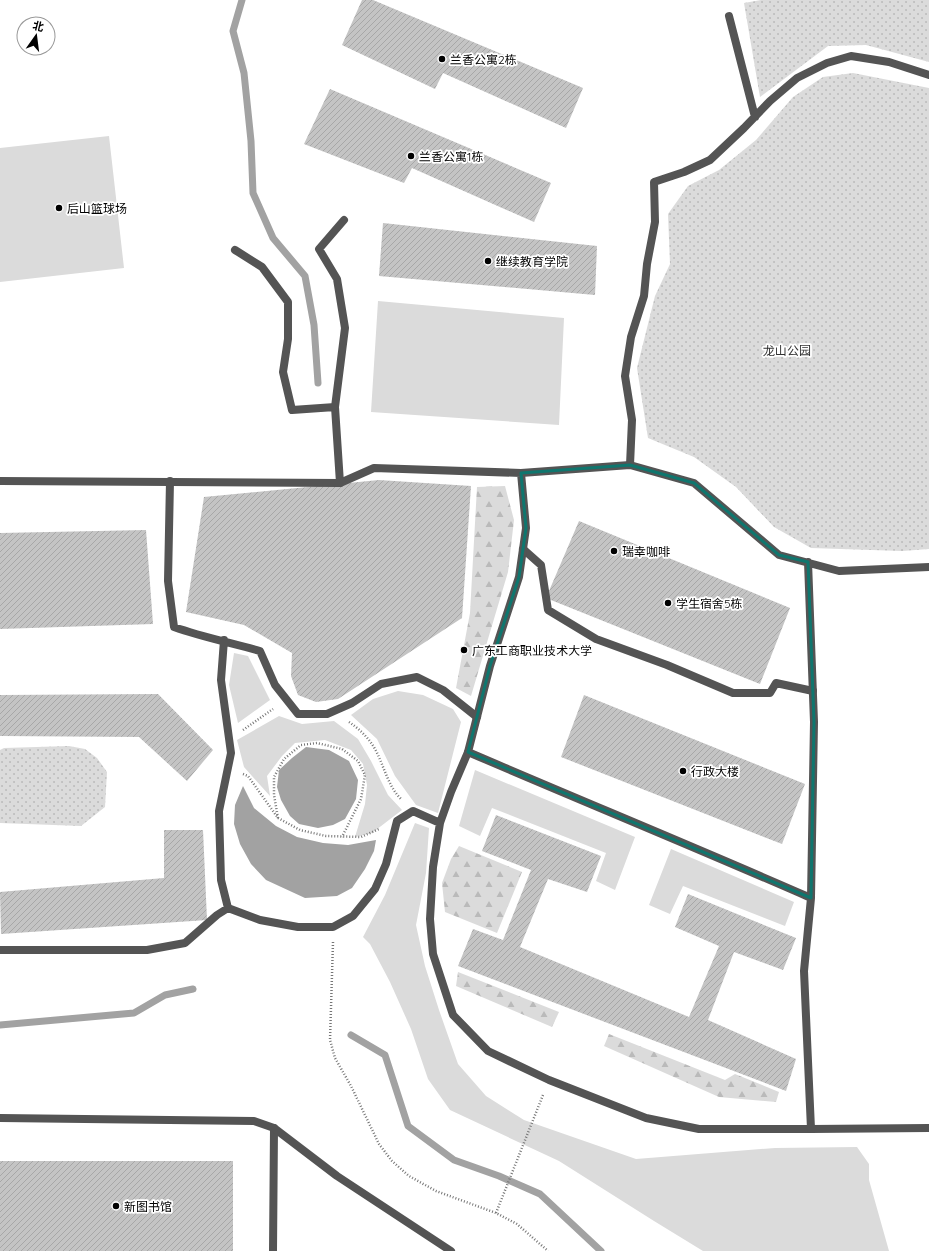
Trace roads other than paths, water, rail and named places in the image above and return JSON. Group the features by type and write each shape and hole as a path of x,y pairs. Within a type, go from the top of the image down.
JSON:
{"street":[{"path":"729,16 755,117"},
{"path":"630,465 632,420 625,376 631,337 644,296 646,264 655,222 654,182 684,172 710,160 770,101 797,78 827,63 851,56 889,62 929,75"},
{"path":"340,483 335,407 345,328 337,279 319,248 344,220"},
{"path":"235,250 262,267 288,302 288,339 284,372 292,410 335,407"},
{"path":"0,481 340,483 374,468 521,473 630,465 694,483 779,555 839,571 929,567"},
{"path":"521,473 526,528 519,577 490,666 468,752 440,823 433,867 430,919 433,954 454,1015 488,1051 549,1080 646,1118 700,1129 811,1130 929,1128"},
{"path":"170,481 168,582 174,627 193,634 224,640 260,652 275,685 298,714 327,714 352,703 381,684 417,677 443,690 477,717"},
{"path":"523,549 541,565 548,610 596,639 733,693 770,693 776,683 813,691"},
{"path":"808,562 814,722 811,898 804,971 811,1130"},
{"path":"224,640 220,680 231,753 219,811 221,880 228,908"},
{"path":"468,752 586,803 707,852 811,898"},
{"path":"228,908 260,920 298,927 333,927 353,916 375,889 386,864 397,821 413,811 440,823"},
{"path":"0,950 147,950 185,943 217,915 228,908"},
{"path":"0,1118 254,1121 274,1128 337,1176 451,1251"},
{"path":"273,1251 274,1128"}],"waterway":[{"path":"242,0 233,31 244,73 251,141 253,193 273,238 305,276 314,325 318,383"},
{"path":"0,1025 134,1013 165,995 193,989"},
{"path":"351,1035 385,1055 408,1126 454,1160 499,1176 540,1194 601,1251"}],"place":[{"name":"兰香公寓2栋","path":"442,59"},
{"name":"兰香公寓1栋","path":"411,156"},
{"name":"后山篮球场","path":"59,208"},
{"name":"继续教育学院","path":"488,261"},
{"name":"瑞幸咖啡","path":"614,551"},
{"name":"学生宿舍5栋","path":"668,603"},
{"name":"广东工商职业技术大学","path":"464,650"},
{"name":"行政大楼","path":"683,771"},
{"name":"新图书馆","path":"116,1206"}],"park label":[{"name":"龙山公园","path":"787,350"}]}
